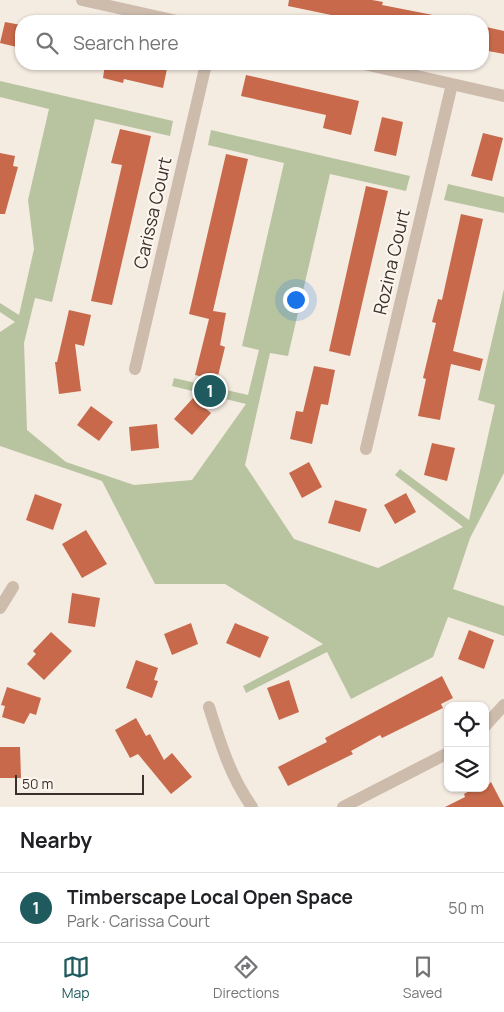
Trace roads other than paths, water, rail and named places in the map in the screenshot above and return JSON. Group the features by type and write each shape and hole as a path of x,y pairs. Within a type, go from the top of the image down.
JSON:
{"street":[{"path":"82,0 150,15"},
{"name":"Carissa Court","path":"135,370 205,70"},
{"path":"390,70 504,96"},
{"name":"Rozina Court","path":"366,448 452,84"},
{"path":"0,608 13,587"},
{"path":"489,722 504,705"},
{"path":"209,707 227,762 239,790 252,807"},
{"path":"343,807 444,755"}],"place":[{"name":"Timberscape Local Open Space","path":"210,391"}]}
